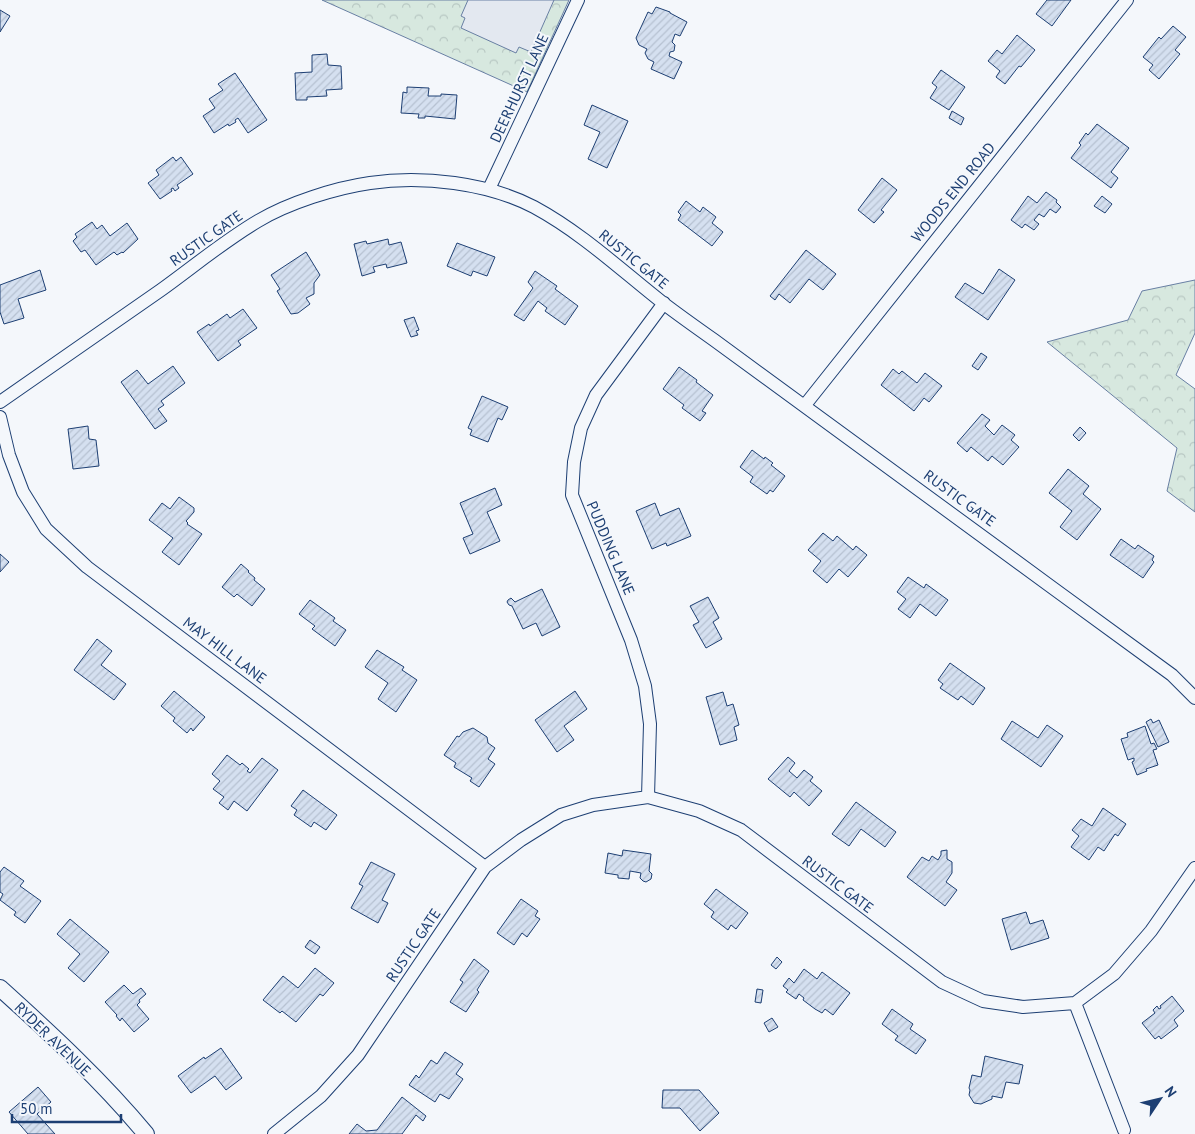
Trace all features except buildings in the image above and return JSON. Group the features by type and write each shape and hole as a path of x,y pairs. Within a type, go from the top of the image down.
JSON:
{"street":[{"name":"DEERHURST LANE","path":"490,189 578,0"},
{"name":"WOODS END ROAD","path":"805,405 1127,0"},
{"name":"RUSTIC GATE","path":"0,402 231,238 260,220 291,205 372,183 416,180 490,189 533,207 572,231 614,261 664,303 1172,675 1195,698"},
{"name":"PUDDING LANE","path":"648,797 650,724 645,686 631,640 572,495 574,462 581,428 596,395 664,303"},
{"name":"MAY HILL LANE","path":"0,417 9,455 23,492 46,529 87,567 485,867"},
{"name":"RUSTIC GATE","path":"274,1134 321,1096 358,1055 485,867 521,840 561,815 593,805 648,797 699,811 741,830 942,982 983,1001 1023,1007 1075,1003"},
{"path":"1124,1130 1075,1003 1114,974 1151,931 1195,868"},
{"name":"RYDER AVENUE","path":"0,988 63,1047 129,1114 146,1134"}],"green space":[{"path":"322,0 569,0 527,92"},
{"path":"1195,280 1195,333 1176,375 1195,389 1195,512 1167,491 1177,448 1047,342 1128,320 1142,291"}],"shaded area":[{"path":"468,0 554,0 531,52 519,47 516,53 461,28 465,18 461,16"}]}
